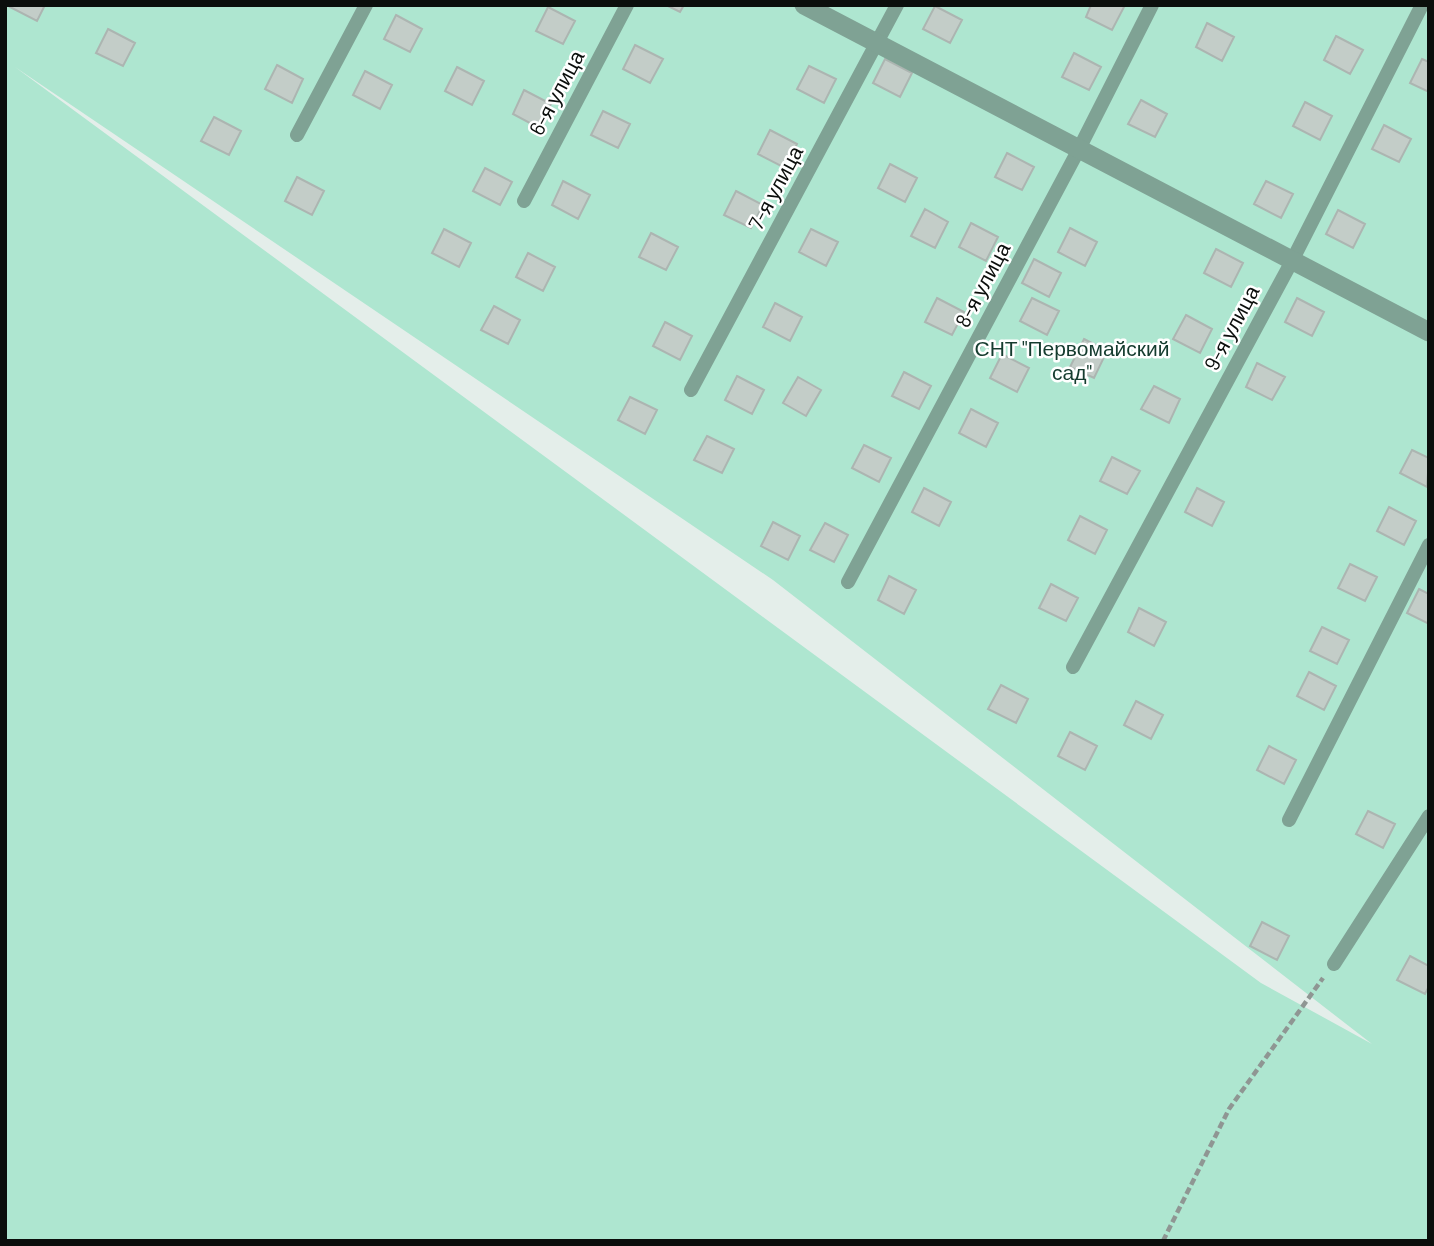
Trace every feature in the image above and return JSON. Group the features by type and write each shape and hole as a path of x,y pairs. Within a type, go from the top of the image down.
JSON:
{"street":[{"path":"804,5 1429,332"}],"lane":[{"path":"297,135 366,5"},
{"name":"6-я улица","path":"524,201 627,5"},
{"name":"7-я улица","path":"691,390 897,5"},
{"name":"8-я улица","path":"848,582 1079,149 1152,5"},
{"name":"9-я улица","path":"1073,667 1292,261 1422,5"},
{"path":"1289,820 1429,545"},
{"path":"1334,964 1429,816"}],"path":[{"path":"1163,1241 1229,1109 1334,964"}],"green space":[{"name":"СНТ \"Первомайский сад\"","path":"5,5 1429,5 1429,1241 5,1241","holes":["15,67 773,580 1372,1044 1261,983"]}],"building":[{"path":"45,5 37,21 10,7"},
{"path":"666,5 684,5 680,12"},
{"path":"1091,5 1124,7 1112,30 1086,17"},
{"path":"935,6 962,20 950,43 923,29"},
{"path":"548,7 575,21 563,44 536,31"},
{"path":"396,15 422,29 410,52 384,39"},
{"path":"1207,23 1234,37 1222,61 1196,47"},
{"path":"108,29 135,43 123,66 96,53"},
{"path":"1336,36 1363,50 1350,74 1324,60"},
{"path":"635,45 663,59 650,83 623,69"},
{"path":"1074,53 1101,67 1089,90 1062,77"},
{"path":"885,59 912,73 900,97 873,83"},
{"path":"1422,59 1429,62 1429,92 1410,83"},
{"path":"277,65 303,79 292,103 265,89"},
{"path":"809,66 836,79 824,103 797,89"},
{"path":"457,67 484,81 472,105 445,91"},
{"path":"365,71 392,85 380,109 353,95"},
{"path":"524,90 551,104 539,128 513,114"},
{"path":"1141,100 1167,114 1155,137 1128,124"},
{"path":"1305,102 1332,116 1320,140 1293,126"},
{"path":"603,111 630,124 618,148 591,135"},
{"path":"214,117 241,131 229,155 201,141"},
{"path":"1384,125 1411,139 1399,162 1372,149"},
{"path":"770,130 797,144 785,168 758,154"},
{"path":"1007,153 1034,167 1022,190 995,177"},
{"path":"890,164 917,178 905,202 878,188"},
{"path":"485,168 512,182 500,205 473,191"},
{"path":"297,177 324,191 312,215 285,201"},
{"path":"563,181 590,195 578,219 552,205"},
{"path":"1266,181 1293,194 1281,218 1254,204"},
{"path":"736,191 763,205 751,228 724,215"},
{"path":"925,209 948,222 935,248 911,236"},
{"path":"1338,210 1365,224 1353,248 1326,234"},
{"path":"971,223 998,237 986,261 959,247"},
{"path":"1070,228 1097,242 1085,266 1058,252"},
{"path":"444,229 471,243 459,267 432,253"},
{"path":"811,229 838,242 826,266 799,252"},
{"path":"651,233 678,247 666,270 639,257"},
{"path":"1216,249 1243,263 1231,287 1204,273"},
{"path":"528,253 555,267 543,291 516,277"},
{"path":"1034,259 1061,273 1049,297 1022,283"},
{"path":"937,298 964,312 952,335 925,322"},
{"path":"1032,298 1059,311 1047,335 1020,321"},
{"path":"1297,298 1324,312 1312,336 1285,322"},
{"path":"775,303 802,317 790,341 763,327"},
{"path":"494,306 520,320 508,344 481,330"},
{"path":"1186,315 1212,329 1200,353 1173,339"},
{"path":"665,322 692,336 680,360 653,346"},
{"path":"1084,339 1107,351 1094,378 1070,367"},
{"path":"1002,354 1029,368 1017,392 990,378"},
{"path":"1257,363 1285,377 1272,400 1246,387"},
{"path":"904,372 931,386 919,409 892,396"},
{"path":"737,376 764,390 752,414 725,400"},
{"path":"798,377 821,390 806,416 783,403"},
{"path":"1154,386 1180,399 1169,423 1141,409"},
{"path":"630,397 657,410 645,434 618,420"},
{"path":"971,409 998,423 986,447 959,433"},
{"path":"707,436 734,449 722,473 694,460"},
{"path":"864,445 891,458 879,482 852,468"},
{"path":"1412,450 1429,458 1427,487 1400,473"},
{"path":"1112,457 1140,471 1127,494 1100,481"},
{"path":"924,488 951,502 939,526 912,512"},
{"path":"1197,488 1224,502 1212,526 1185,512"},
{"path":"1389,507 1416,521 1404,545 1377,531"},
{"path":"1080,516 1107,530 1095,554 1068,540"},
{"path":"773,522 800,536 788,560 761,546"},
{"path":"825,523 848,535 834,562 810,550"},
{"path":"1350,564 1377,577 1365,601 1338,588"},
{"path":"889,576 916,590 904,614 878,600"},
{"path":"1051,584 1078,598 1066,621 1039,608"},
{"path":"1419,589 1429,594 1429,624 1407,613"},
{"path":"1139,608 1166,622 1154,646 1128,632"},
{"path":"1322,627 1349,640 1337,664 1310,651"},
{"path":"1309,672 1336,686 1324,710 1297,696"},
{"path":"1001,685 1028,699 1016,723 988,709"},
{"path":"1136,701 1163,715 1151,739 1124,725"},
{"path":"1070,732 1097,746 1085,770 1058,756"},
{"path":"1269,746 1296,760 1284,784 1257,770"},
{"path":"1368,811 1395,824 1383,848 1356,834"},
{"path":"1262,922 1289,936 1277,960 1250,946"},
{"path":"1410,956 1429,966 1429,986 1425,994 1397,980"}]}
